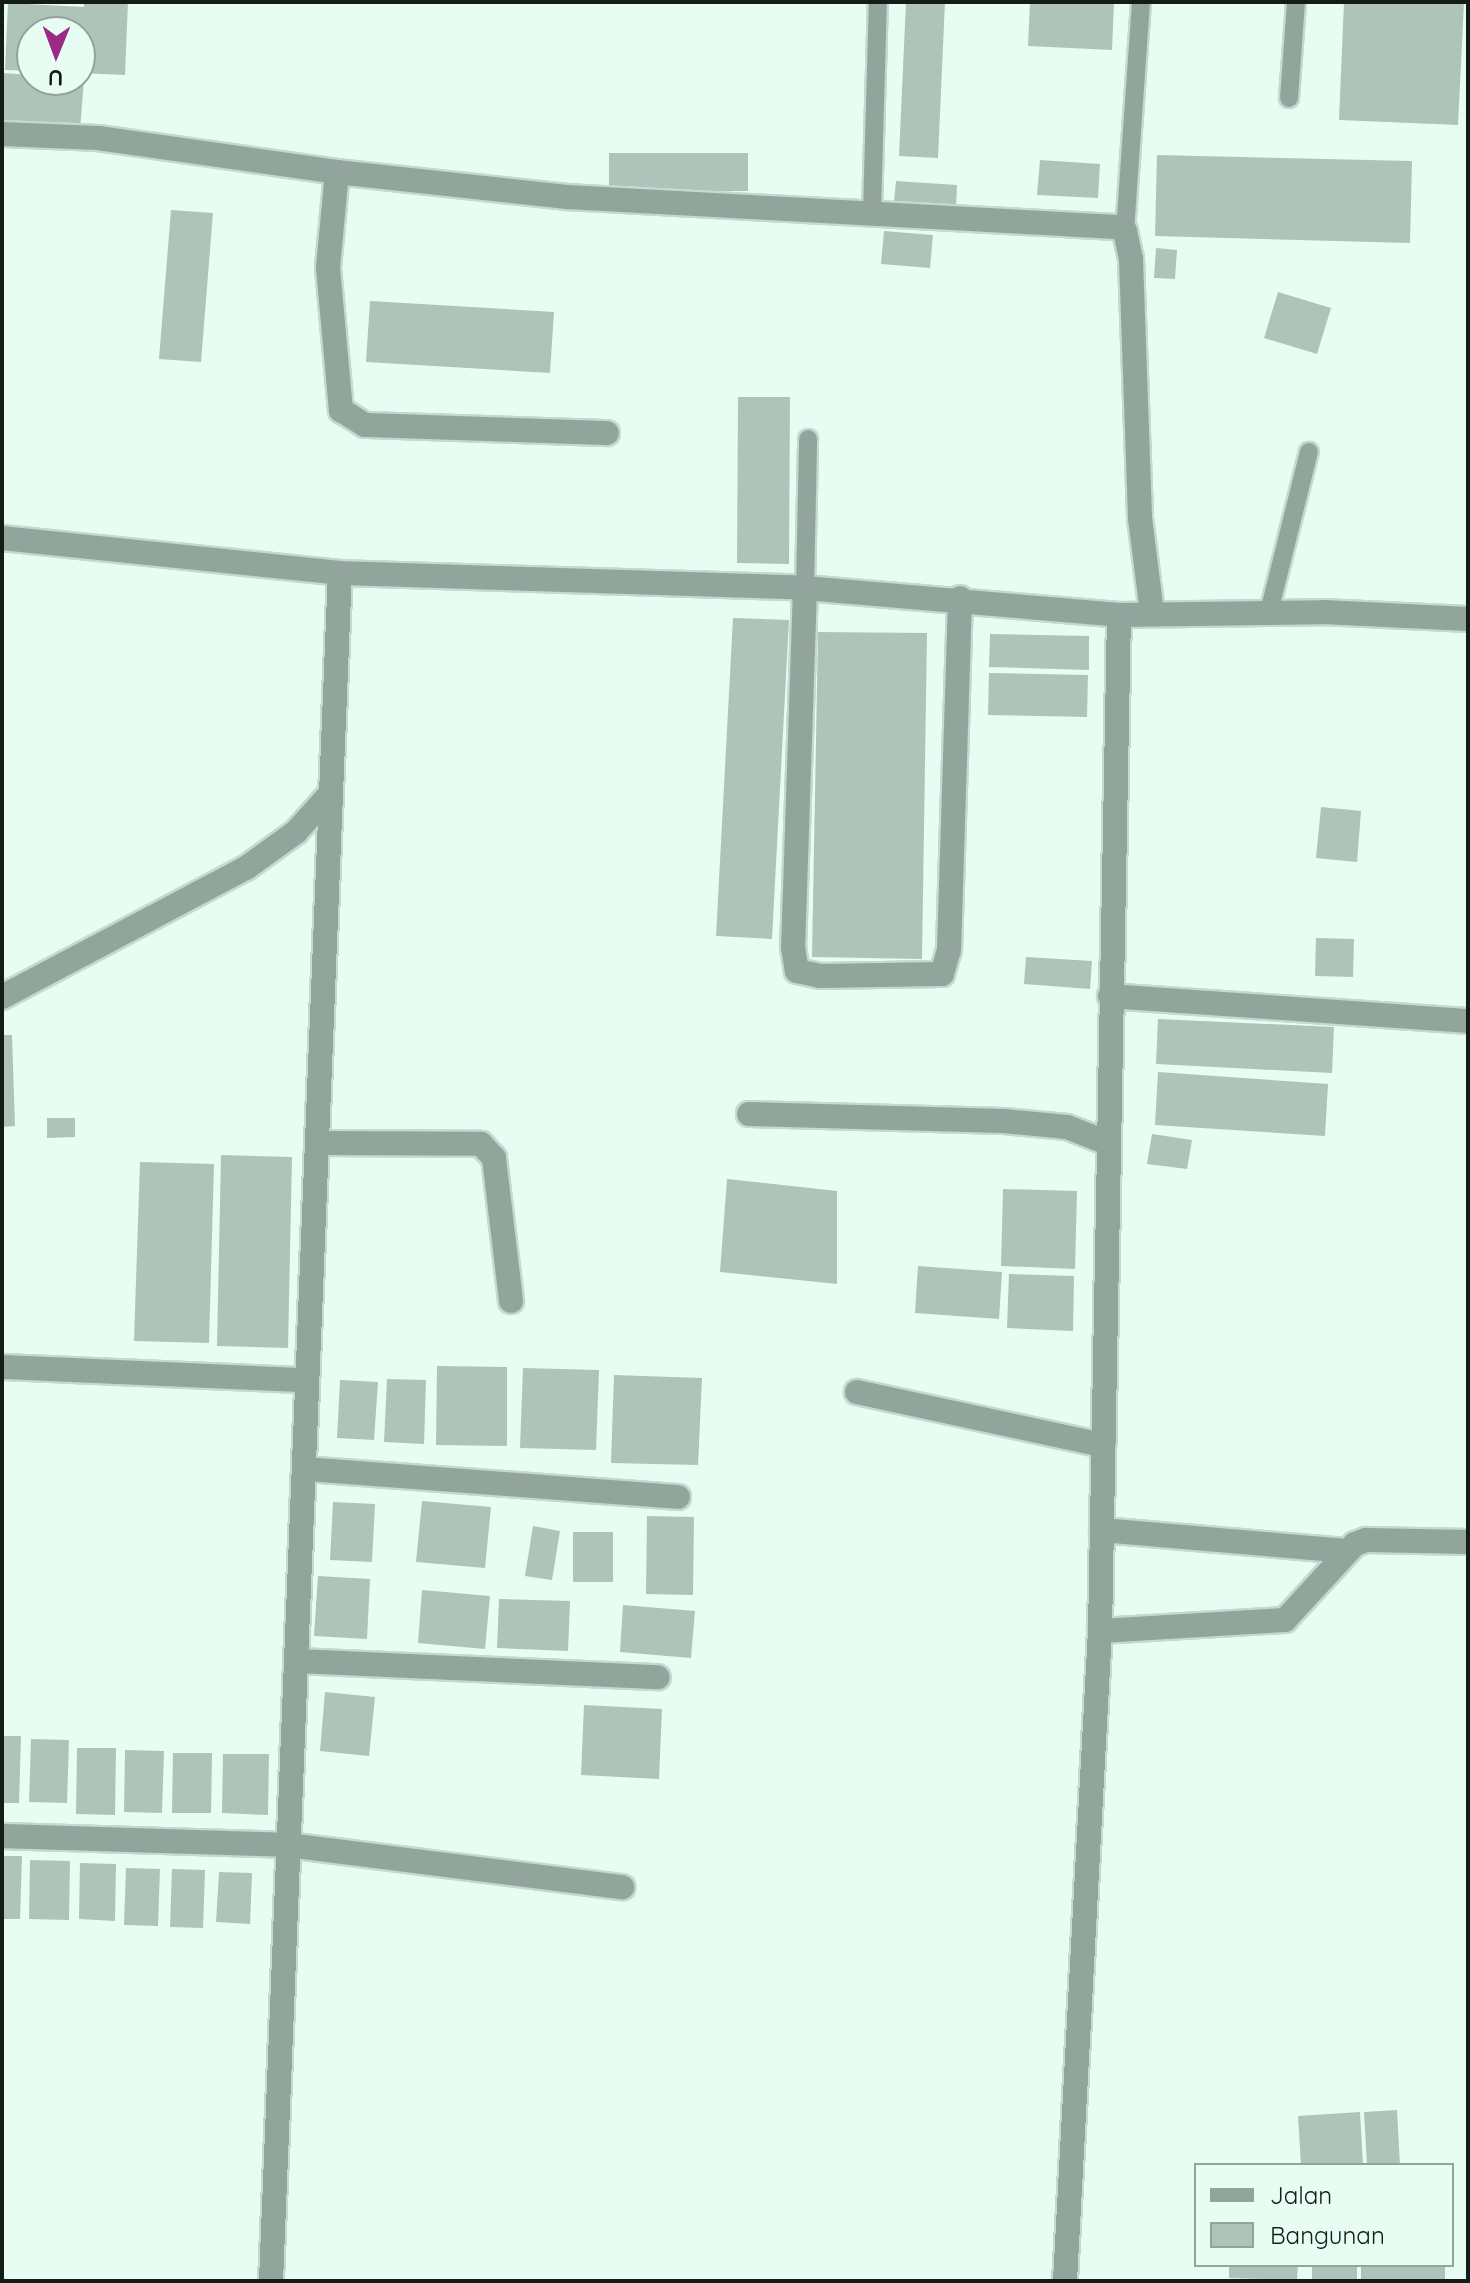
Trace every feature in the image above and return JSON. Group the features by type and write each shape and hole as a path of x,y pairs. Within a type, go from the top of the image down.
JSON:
{"street":[{"path":"2,134 98,138 337,172 567,197 1103,224 1125,231 1131,259 1140,518 1152,613"},
{"path":"337,172 328,268 341,410 365,425 607,433"},
{"path":"2,538 340,573 805,588 960,598 1119,615 1269,612 1468,619"},
{"path":"271,2281 288,1845 299,1661 306,1469 305,1380 340,573"},
{"path":"805,588 793,947 797,971 820,976 942,974 949,950 960,598"},
{"path":"1065,2281 1100,1631 1119,615"},
{"path":"2,997 246,868 296,832 331,793"},
{"path":"1110,996 1468,1021"},
{"path":"749,1114 1004,1121 1067,1127 1108,1143"},
{"path":"317,1143 481,1144 494,1158 511,1301"},
{"path":"2,1367 305,1380"},
{"path":"857,1392 1103,1445"},
{"path":"306,1469 678,1497"},
{"path":"1102,1530 1346,1551"},
{"path":"1100,1631 1285,1620 1346,1551 1366,1540 1468,1542"},
{"path":"299,1661 658,1677"},
{"path":"2,1836 288,1845 622,1887"}],"lane":[{"path":"872,212 878,2"},
{"path":"1125,231 1141,2"},
{"path":"1289,98 1296,2"},
{"path":"805,588 808,439"},
{"path":"1269,612 1309,452"}],"building":[{"path":"84,2 128,2 125,75 96,74 96,16 16,16 16,70 5,70 8,3 84,7"},
{"path":"906,2 945,2 938,158 899,156"},
{"path":"1030,2 1114,2 1112,50 1028,46"},
{"path":"1344,2 1464,2 1458,125 1339,120"},
{"path":"2,73 16,74 16,96 83,96 80,130 2,124"},
{"path":"609,153 748,153 748,191 609,192"},
{"path":"1157,155 1412,161 1410,243 1155,236"},
{"path":"1040,160 1100,164 1098,198 1037,195"},
{"path":"896,181 957,185 956,206 894,202"},
{"path":"171,210 213,213 201,362 159,359"},
{"path":"884,231 933,235 930,268 881,264"},
{"path":"1156,248 1177,250 1175,279 1154,278"},
{"path":"1278,292 1331,308 1317,354 1264,338"},
{"path":"370,301 554,312 550,373 366,362"},
{"path":"738,397 790,397 789,564 737,563"},
{"path":"733,618 789,620 772,939 716,936"},
{"path":"818,632 927,633 922,959 812,957"},
{"path":"990,634 1089,636 1089,670 989,667"},
{"path":"989,673 1088,675 1087,717 988,715"},
{"path":"1321,807 1361,811 1357,862 1316,858"},
{"path":"1316,938 1354,939 1353,977 1315,976"},
{"path":"1026,957 1092,961 1090,989 1024,984"},
{"path":"1158,1019 1334,1027 1332,1073 1156,1064"},
{"path":"2,1035 12,1035 15,1126 2,1127"},
{"path":"1158,1072 1328,1084 1325,1136 1155,1125"},
{"path":"47,1118 75,1118 75,1137 47,1138"},
{"path":"1152,1134 1192,1140 1187,1169 1147,1164"},
{"path":"221,1155 292,1157 288,1348 217,1346"},
{"path":"140,1162 214,1164 209,1343 134,1341"},
{"path":"727,1179 837,1191 837,1284 720,1272"},
{"path":"1003,1189 1077,1191 1075,1269 1001,1266"},
{"path":"918,1266 1002,1272 999,1319 915,1313"},
{"path":"1009,1274 1074,1276 1073,1331 1007,1328"},
{"path":"437,1366 507,1367 507,1446 436,1445"},
{"path":"523,1368 599,1370 596,1450 520,1448"},
{"path":"614,1375 702,1378 698,1465 611,1463"},
{"path":"387,1379 426,1380 424,1444 384,1442"},
{"path":"340,1380 378,1382 374,1440 337,1438"},
{"path":"422,1501 491,1507 485,1568 416,1562"},
{"path":"333,1502 375,1504 372,1562 330,1560"},
{"path":"647,1516 694,1517 693,1595 646,1594"},
{"path":"533,1526 560,1531 552,1580 525,1576"},
{"path":"573,1532 613,1532 613,1582 573,1582"},
{"path":"318,1576 370,1579 367,1639 314,1636"},
{"path":"422,1590 490,1596 485,1649 418,1643"},
{"path":"499,1599 570,1601 568,1651 497,1648"},
{"path":"623,1605 695,1611 691,1658 620,1652"},
{"path":"325,1692 375,1697 369,1756 320,1751"},
{"path":"584,1705 662,1709 659,1779 581,1775"},
{"path":"2,1736 21,1736 19,1803 2,1803"},
{"path":"31,1739 69,1740 67,1803 29,1802"},
{"path":"77,1748 116,1748 115,1815 76,1814"},
{"path":"125,1750 164,1751 162,1813 124,1812"},
{"path":"173,1753 212,1753 211,1813 172,1813"},
{"path":"223,1754 269,1754 268,1815 222,1813"},
{"path":"2,1856 22,1856 20,1919 2,1919"},
{"path":"30,1860 70,1861 69,1920 29,1919"},
{"path":"80,1863 116,1864 115,1921 79,1919"},
{"path":"126,1868 160,1869 158,1926 124,1925"},
{"path":"172,1869 205,1870 203,1928 170,1927"},
{"path":"219,1872 252,1873 250,1924 216,1922"},
{"path":"1397,2110 1400,2163 1367,2163 1364,2112"},
{"path":"1360,2112 1363,2163 1301,2163 1298,2116"},
{"path":"1229,2267 1298,2267 1297,2280 1229,2278"},
{"path":"1312,2267 1357,2267 1357,2281 1312,2281"},
{"path":"1361,2267 1445,2267 1445,2279 1361,2280"}]}
